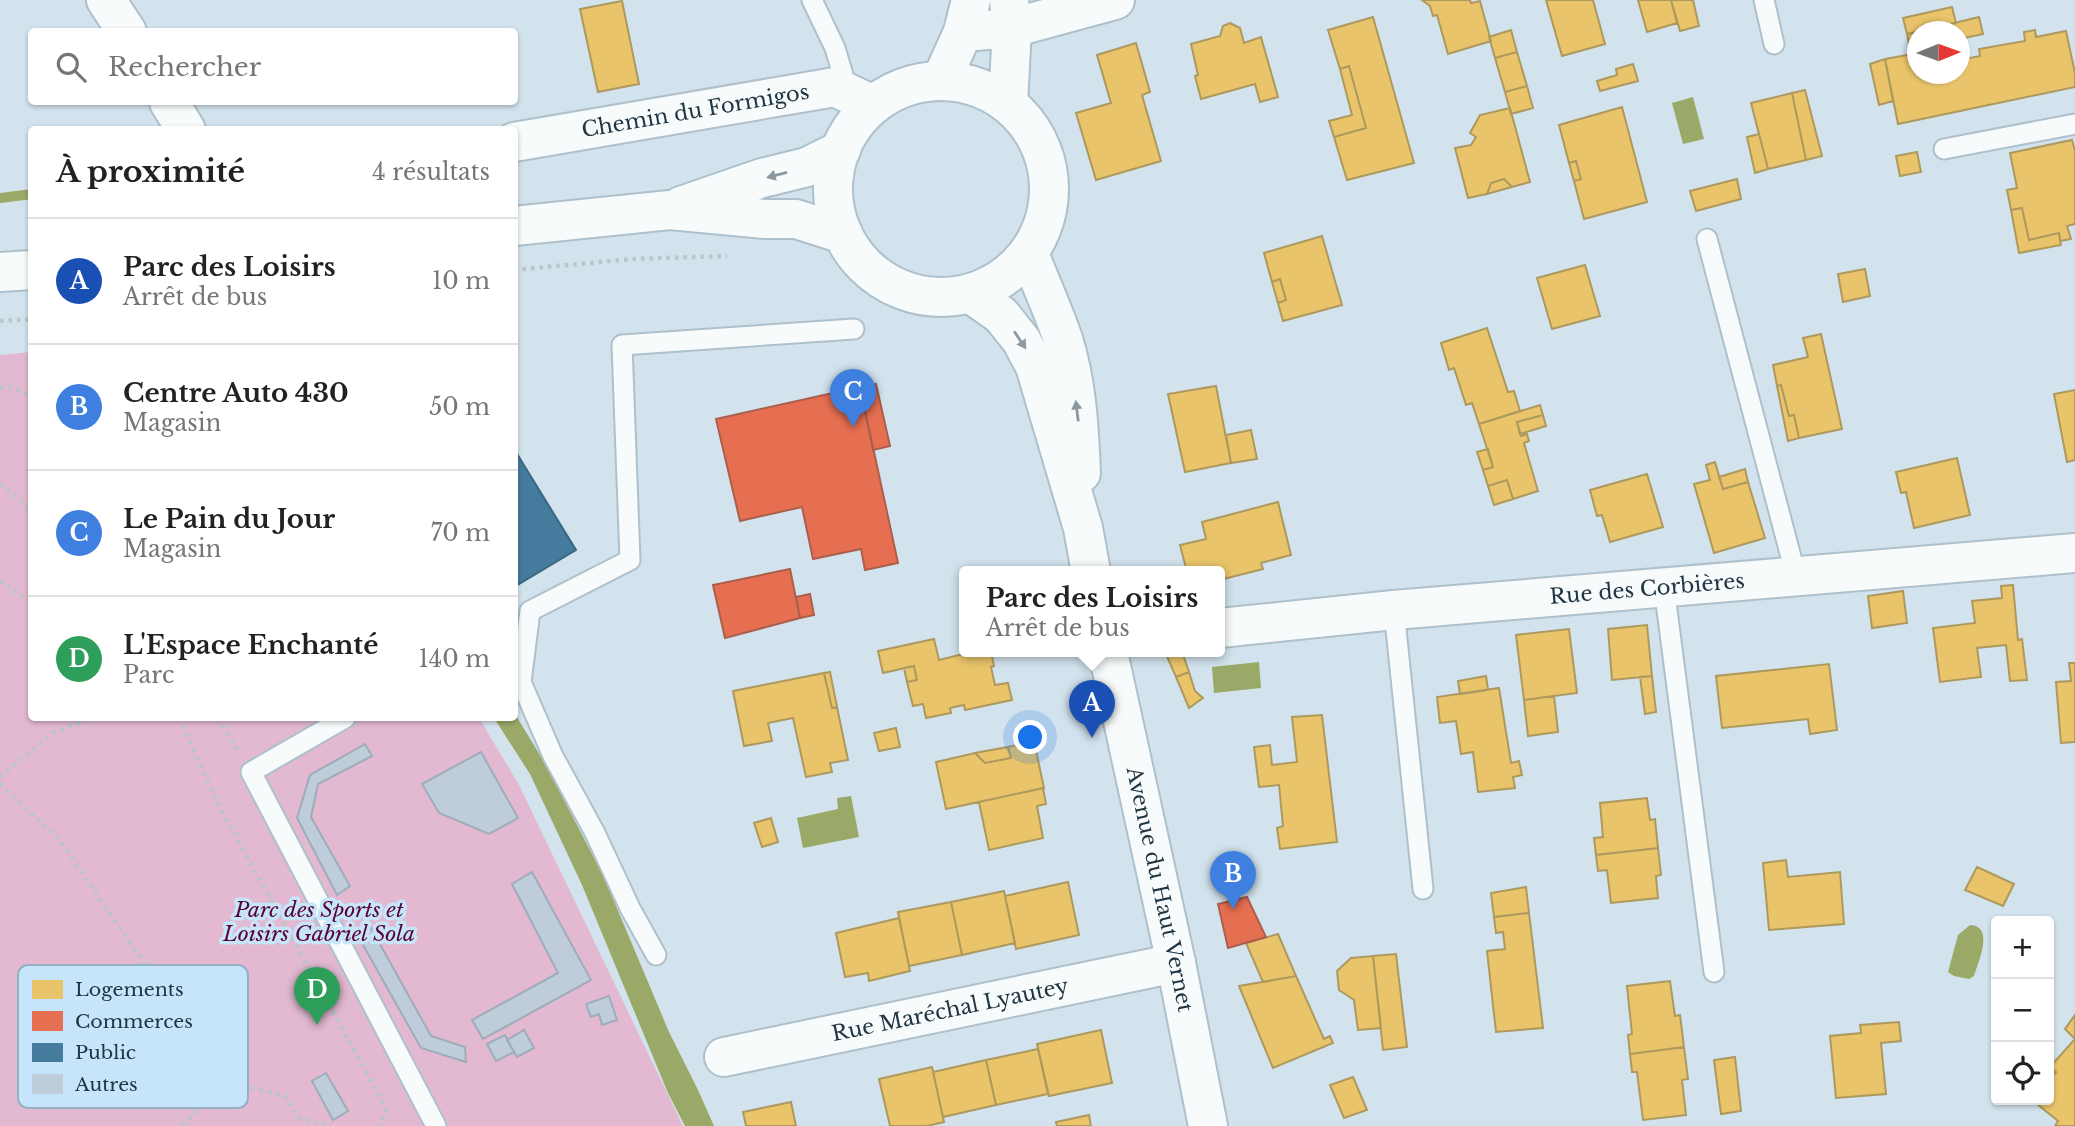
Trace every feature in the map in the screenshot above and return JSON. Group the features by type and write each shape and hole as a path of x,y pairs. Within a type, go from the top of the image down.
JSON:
{"main road":[{"path":"106,0 124,28"},
{"path":"941,81 967,16 1011,14 1115,0"},
{"path":"1008,104 1011,14"},
{"path":"941,81 976,87 1008,104 1031,128 1045,158 1050,191 1044,224 1029,254 1003,278 971,294 933,298 910,293 889,284 868,269 852,250 843,234 834,207 834,178 841,150 854,125 861,99 941,81"},
{"name":"Chemin du Formigos","path":"518,141 835,87 861,99"},
{"path":"171,105 184,126"},
{"path":"670,210 762,178 807,167 841,150"},
{"path":"518,226 670,210 765,219 796,219 843,234"},
{"path":"1029,254 1063,340 1070,366 1079,420 1083,528"},
{"path":"0,272 28,270"},
{"path":"971,294 1001,315 1021,340 1035,366 1083,528 1090,566"},
{"name":"Rue des Corbières","path":"1225,627 1394,610 2075,553"},
{"name":"Avenue du Haut Vernet","path":"1109,657 1176,963 1208,1126"},
{"name":"Rue Maréchal Lyautey","path":"724,1057 1176,963"}],"lane":[{"path":"812,0 861,99"},
{"path":"1764,0 1774,44"},
{"path":"1944,149 2075,124"},
{"path":"1707,239 1796,576"},
{"path":"656,955 630,908 596,834 553,756 521,682 522,615 630,560 622,345 855,329"},
{"path":"1664,587 1714,972"},
{"path":"1394,610 1423,889"},
{"path":"340,721 251,772 436,1126"}],"path":[{"path":"518,270 632,259 740,255"},
{"path":"0,321 28,318"},
{"path":"0,388 11,387 28,394"},
{"path":"0,485 28,507"},
{"path":"0,581 28,601"},
{"path":"0,777 53,733 84,721"},
{"path":"180,721 218,804 386,1108 381,1126"},
{"path":"221,721 251,772"},
{"path":"0,784 59,839 145,965"},
{"path":"248,1088 285,1097 299,1118 331,1126"},
{"path":"181,1126 200,1108"}],"green space":[{"name":"Parc des Sports et Loisirs Gabriel Sola","path":"28,352 28,721 481,721 518,783 683,1126 0,1126 0,355"}],"shaded area":[{"path":"1693,97 1704,139 1683,144 1672,103"},
{"path":"1259,662 1261,688 1214,693 1212,667"},
{"path":"518,719 543,760 603,875 669,1032 714,1126 685,1126 668,1093 582,885 530,774 496,721"},
{"path":"851,796 859,837 803,848 797,818 838,809 837,798"},
{"path":"1970,925 1982,931 1983,946 1974,976 1969,979 1948,972 1958,935"}],"building: Logements":[{"path":"1422,0 1470,0 1471,3 1480,1 1491,41 1448,54 1437,15 1433,16 1430,6"},
{"path":"1546,0 1593,0 1605,44 1562,56"},
{"path":"1638,0 1671,0 1677,23 1647,32"},
{"path":"1671,0 1693,0 1699,26 1680,31"},
{"path":"622,1 639,84 598,92 580,9"},
{"path":"1952,7 1956,21 1907,21 1907,34 1903,18"},
{"path":"1373,17 1414,163 1347,180 1334,137 1366,128 1349,66 1340,69 1328,30"},
{"path":"1979,17 1983,34 1970,37 1970,21 1963,21"},
{"path":"1230,23 1240,28 1244,43 1261,37 1278,97 1260,102 1255,84 1201,99 1191,44 1220,36 1223,26"},
{"path":"1511,30 1517,52 1495,58 1489,37"},
{"path":"2035,30 2036,37 2066,31 2075,73 2075,87 1898,124 1885,59 1907,55 1907,84 1970,84 1970,58 1980,56 1979,49 2025,41 2024,32"},
{"path":"1136,43 1150,92 1142,95 1161,161 1096,180 1076,113 1111,103 1097,55"},
{"path":"1517,52 1527,86 1505,92 1495,58"},
{"path":"1885,59 1893,101 1879,105 1870,64"},
{"path":"1633,64 1638,81 1600,91 1597,81 1617,75 1616,69"},
{"path":"1349,66 1366,128 1334,137 1329,121 1352,115 1340,69"},
{"path":"1527,86 1533,108 1511,114 1505,92"},
{"path":"1805,90 1822,156 1806,160 1792,93"},
{"path":"1792,93 1806,160 1768,169 1751,103"},
{"path":"1622,107 1647,202 1584,219 1574,181 1581,179 1576,161 1569,163 1559,125"},
{"path":"1510,108 1530,182 1512,187 1504,179 1491,183 1487,194 1468,198 1455,148 1471,145 1476,137 1470,133 1480,115"},
{"path":"1759,134 1768,169 1755,173 1747,137"},
{"path":"2072,140 2075,151 2075,224 2067,226 2071,239 2060,241 2059,233 2029,240 2022,208 2011,210 2007,190 2017,188 2010,153"},
{"path":"1917,152 1921,172 1900,176 1896,156"},
{"path":"1576,161 1581,179 1574,181 1569,163"},
{"path":"1504,179 1512,187 1487,194 1491,183"},
{"path":"1737,179 1741,199 1696,211 1690,191"},
{"path":"2022,208 2029,240 2059,233 2061,245 2019,253 2011,210"},
{"path":"1322,236 1342,305 1283,321 1278,303 1286,300 1280,279 1272,282 1264,253"},
{"path":"1585,265 1600,316 1552,329 1537,278"},
{"path":"1865,269 1870,296 1843,302 1838,274"},
{"path":"1280,279 1286,300 1278,303 1272,282"},
{"path":"1487,328 1508,392 1514,391 1520,411 1479,424 1472,403 1466,405 1454,368 1449,370 1441,343"},
{"path":"1821,334 1842,429 1799,438 1794,415 1789,416 1781,385 1777,386 1773,365 1808,357 1803,338"},
{"path":"1781,385 1789,416 1794,415 1799,438 1788,441 1777,386"},
{"path":"1216,386 1231,463 1185,472 1168,394"},
{"path":"2075,390 2075,460 2067,462 2054,394"},
{"path":"1540,405 1543,415 1517,422 1521,436 1527,434 1529,441 1524,443 1538,491 1513,499 1507,480 1488,486 1483,470 1493,467 1479,424"},
{"path":"1543,415 1546,426 1520,434 1517,422"},
{"path":"1251,430 1257,459 1231,463 1226,435"},
{"path":"1488,449 1493,467 1483,470 1477,452"},
{"path":"1957,458 1970,515 1914,528 1906,492 1901,493 1896,472"},
{"path":"1715,462 1723,489 1748,482 1765,538 1714,553 1694,484 1710,480 1706,465"},
{"path":"1745,469 1748,482 1723,489 1719,477"},
{"path":"1647,474 1663,527 1610,542 1602,515 1597,516 1590,490"},
{"path":"1507,480 1513,499 1494,505 1488,486"},
{"path":"1278,502 1291,555 1261,563 1263,569 1225,579 1225,566 1185,566 1180,545 1206,539 1202,522"},
{"path":"2013,585 2018,640 2022,639 2027,680 2010,681 2006,645 1977,648 1981,677 1940,682 1933,628 1975,623 1972,601 2002,598 2001,586"},
{"path":"1903,591 1907,623 1872,628 1868,596"},
{"path":"1647,625 1652,676 1612,680 1608,629"},
{"path":"1569,629 1577,693 1524,700 1516,635"},
{"path":"934,639 939,660 959,655 992,657 994,666 991,667 995,685 1008,683 1012,700 965,710 964,705 950,708 951,713 926,718 923,704 913,706 907,682 917,680 914,666 883,673 878,651"},
{"path":"1167,657 1184,657 1189,672 1176,677"},
{"path":"2069,663 2075,663 2075,742 2061,743 2056,682 2071,681"},
{"path":"1829,664 1837,730 1810,734 1808,719 1722,728 1716,676"},
{"path":"914,666 917,680 907,682 904,668"},
{"path":"830,672 837,707 832,708 824,673"},
{"path":"1189,672 1195,691 1203,698 1189,708 1176,677"},
{"path":"824,673 832,708 837,707 848,760 830,763 832,772 806,777 793,718 768,723 772,741 744,746 733,691"},
{"path":"1486,676 1488,690 1460,694 1458,681"},
{"path":"1652,676 1656,712 1645,714 1640,677"},
{"path":"1499,688 1511,763 1519,761 1522,775 1513,777 1515,788 1478,792 1473,752 1461,754 1456,721 1440,723 1437,697"},
{"path":"1554,696 1558,732 1528,736 1524,700"},
{"path":"1322,715 1337,842 1280,849 1277,828 1283,826 1279,785 1259,787 1254,747 1270,745 1272,765 1297,762 1292,717"},
{"path":"896,728 900,747 879,751 874,733"},
{"path":"1034,741 1044,788 946,809 936,762 975,753 985,763 1011,758 1008,747"},
{"path":"1008,747 1011,758 985,763 975,753"},
{"path":"1043,788 1046,804 1037,806 1043,838 989,850 979,802"},
{"path":"1647,798 1650,820 1655,819 1658,848 1596,855 1594,838 1603,837 1600,803"},
{"path":"771,818 778,842 762,847 754,823"},
{"path":"1658,848 1661,875 1656,876 1658,898 1611,903 1607,870 1598,871 1596,855"},
{"path":"1786,860 1788,877 1840,872 1844,924 1769,930 1763,863"},
{"path":"1977,867 2014,884 2003,906 1965,890"},
{"path":"1068,882 1079,935 1016,949 1005,896"},
{"path":"1526,887 1529,913 1494,917 1491,893"},
{"path":"1004,891 1015,943 962,955 951,902"},
{"path":"951,902 962,955 909,966 898,912"},
{"path":"1529,913 1543,1028 1496,1032 1487,951 1505,949 1503,932 1496,933 1494,917"},
{"path":"899,918 910,971 869,981 868,973 845,977 836,933"},
{"path":"1278,934 1296,976 1263,982 1246,943"},
{"path":"1396,954 1407,1047 1383,1050 1373,956"},
{"path":"1373,956 1381,1028 1358,1030 1354,1000 1339,990 1337,971 1351,958"},
{"path":"1296,976 1324,1039 1330,1036 1333,1043 1273,1068 1239,986"},
{"path":"1670,981 1675,1016 1680,1015 1684,1047 1630,1054 1628,1035 1632,1034 1627,986"},
{"path":"2075,1015 2075,1039 2065,1029"},
{"path":"1899,1022 1901,1041 1881,1043 1886,1094 1836,1098 1830,1036 1861,1033 1860,1025"},
{"path":"1101,1030 1112,1083 1049,1096 1037,1044"},
{"path":"2075,1039 2075,1126 2055,1126 2058,1121 2038,1105 2054,1105 2054,1063"},
{"path":"1684,1047 1688,1079 1682,1080 1686,1115 1643,1120 1637,1072 1632,1072 1630,1054"},
{"path":"1038,1049 1048,1094 996,1105 986,1060"},
{"path":"1735,1057 1741,1111 1721,1114 1714,1060"},
{"path":"986,1060 996,1105 943,1117 933,1072"},
{"path":"932,1067 944,1122 927,1126 890,1126 879,1079"},
{"path":"1353,1077 1367,1110 1344,1118 1330,1085"},
{"path":"791,1102 796,1126 746,1126 743,1112"},
{"path":"1089,1115 1091,1126 1057,1126 1056,1122"}],"building: Commerces":[{"path":"876,384 890,446 873,450 860,387"},
{"path":"860,387 898,563 865,570 861,549 813,559 802,507 740,521 716,419"},
{"path":"790,569 800,618 725,638 713,585"},
{"path":"810,594 814,615 800,618 796,597"},
{"path":"1247,897 1266,937 1228,948 1218,904"}],"building: Public":[{"path":"518,456 576,550 518,585"}],"building: Autres":[{"path":"365,744 372,756 318,784 311,817 350,886 337,895 297,818 310,775"},
{"path":"481,752 518,818 489,834 439,813 422,784"},
{"path":"532,872 591,980 483,1039 472,1020 558,973 512,884"},
{"path":"371,928 431,1036 465,1047 466,1062 421,1048 358,936"},
{"path":"609,996 617,1020 602,1025 599,1014 591,1017 586,1004"},
{"path":"524,1030 534,1048 517,1057 507,1040"},
{"path":"505,1035 514,1052 496,1061 487,1044"},
{"path":"326,1073 348,1111 333,1120 312,1081"}],"waterway":[{"path":"0,198 28,194"}],"place":[{"name":"Le Pain du Jour","path":"853,427"},
{"name":"Parc des Loisirs","path":"1092,738"},
{"name":"Centre Auto 430","path":"1233,909"},
{"name":"L'Espace Enchanté","path":"317,1025"}]}
